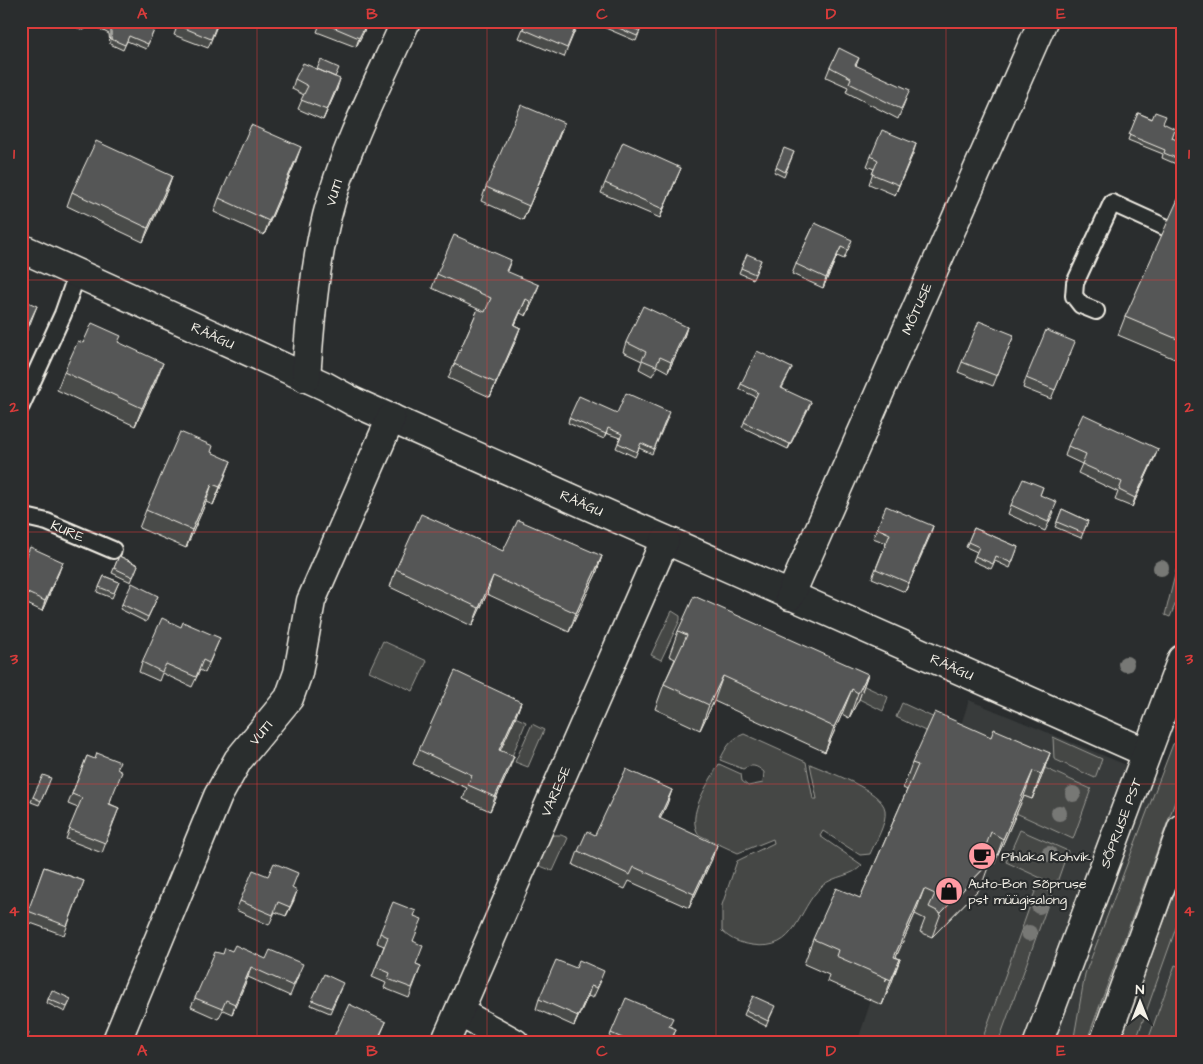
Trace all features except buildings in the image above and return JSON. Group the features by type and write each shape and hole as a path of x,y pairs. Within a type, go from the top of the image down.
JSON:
{"street":[{"name":"VUTI","path":"306,378 310,311 327,216 347,155 406,21"},
{"name":"MÕTUSE","path":"790,596 1043,21"},
{"name":"RÄÄGU","path":"21,248 391,418 1145,752"},
{"name":"VUTI","path":"116,1043 218,796 238,760 289,698 298,673 311,601 391,418"},
{"name":"VARESE","path":"445,1043 665,540"},
{"name":"SÕPRUSE PST","path":"1038,1043 1145,752 1182,659"},
{"path":"1104,1043 1182,828"},
{"path":"459,1012 515,1043"}],"lane":[{"path":"1096,311 1081,305 1074,296 1075,283 1112,203 1166,228"},
{"path":"21,406 63,314 77,274"},
{"name":"KURE","path":"21,516 47,522 113,550"}],"shaded area":[{"path":"1182,547 1182,588 1170,617 1165,615"},
{"path":"672,611 680,616 680,620 661,660 651,655"},
{"path":"383,641 427,661 413,691 369,671"},
{"path":"830,670 888,697 883,711 859,699"},
{"path":"969,700 1182,788 1182,1043 857,1043"},
{"path":"902,703 976,737 969,752 896,717"},
{"path":"515,717 526,722 510,761 498,755"},
{"path":"532,724 544,730 528,767 515,762"},
{"path":"744,734 806,762 813,799 817,799 810,764 865,789 882,803 885,810 882,827 870,854 860,855 823,831 820,836 862,865 853,872 827,882 822,886 813,896 788,936 779,942 767,945 744,943 732,939 725,934 722,931 722,905 737,861 774,843 773,839 738,853 699,835 695,827 695,818 700,799 719,764 741,774 742,781 748,786 763,783 764,772 759,768 749,766 743,769 720,760 729,744"},
{"path":"1053,737 1102,759 1095,778 1054,759"},
{"path":"1182,742 1182,783 1086,1043 1073,1043 1085,974 1173,744"},
{"path":"990,743 1091,789 1073,839 1016,813 1024,796 1032,799 1041,778 985,754"},
{"path":"1020,830 1068,851 1056,885 1006,862"},
{"path":"554,835 568,838 553,871 535,864 549,837"},
{"path":"1182,873 1182,911 1135,1043 1119,1043"},
{"path":"1037,886 1052,893 998,1043 981,1043"},
{"path":"1175,965 1182,968 1182,1043 1147,1043"}],"place":[{"name":"Pihlaka Kohvik","path":"982,856"},
{"name":"Auto-Bon Sõpruse pst müügisalong","path":"949,891"}]}
